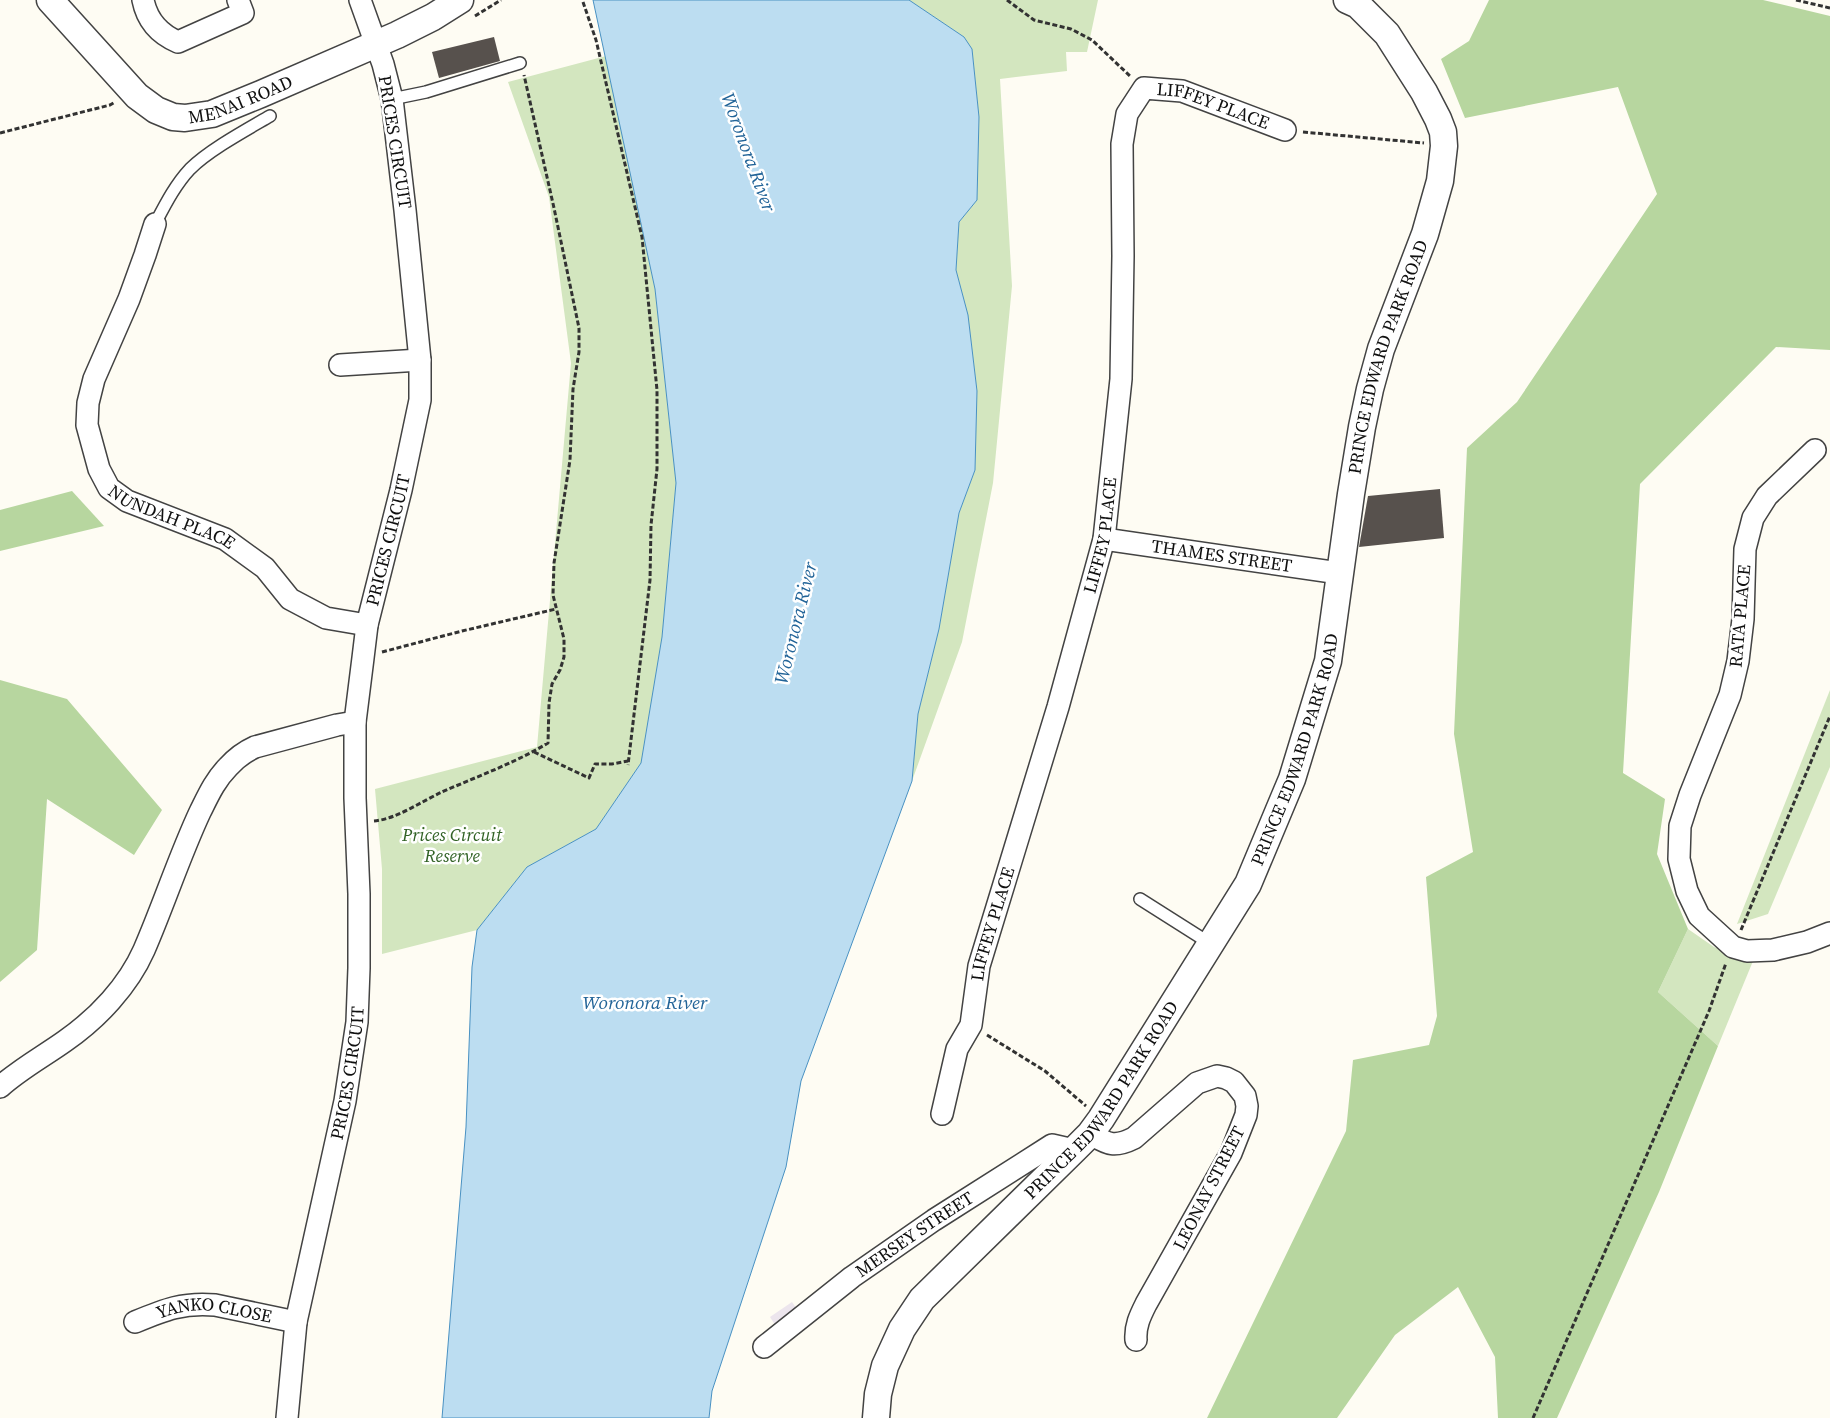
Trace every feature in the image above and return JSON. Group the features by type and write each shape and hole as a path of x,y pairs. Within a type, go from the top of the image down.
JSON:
{"street":[{"name":"MENAI ROAD","path":"50,0 132,91 156,110 173,117 185,118 212,114 376,44 433,16 460,0"},
{"path":"143,0 146,13 165,36 178,42 243,13 238,0"},
{"name":"PRICES CIRCUIT","path":"287,1418 296,1322 345,1101 356,1022 359,968 359,894 355,722 362,658 367,625 401,490 420,400 420,360 406,210 392,99 376,44 360,0"},
{"name":"PRINCE EDWARD PARK ROAD","path":"876,1418 878,1394 885,1366 902,1329 922,1299 1089,1134 1248,884 1292,779 1328,661 1339,573 1362,427 1370,390 1381,349 1436,200 1444,146 1443,132 1424,92 1387,34 1358,5 1348,0"},
{"name":"LIFFEY PLACE","path":"942,1114 957,1049 971,1025 978,966 1058,707 1104,538 1121,379 1122,144 1127,114 1144,88 1182,91 1285,130"},
{"name":"NUNDAH PLACE","path":"155,224 146,255 129,299 94,379 88,403 87,425 99,469 110,488 127,501 225,539 265,568 290,599 326,618 367,625"},
{"path":"340,365 420,360"},
{"name":"RATA PLACE","path":"1815,450 1766,496 1753,518 1745,549 1743,619 1738,661 1730,695 1690,795 1680,826 1679,858 1687,891 1700,916 1733,947 1747,951 1773,950 1807,942 1830,933"},
{"name":"THAMES STREET","path":"1104,538 1339,573"},
{"path":"0,1087 81,1029 106,1006 124,982 144,950 191,831 213,786 231,763 245,752 264,744 355,722"},
{"name":"LEONAY STREET","path":"1089,1134 1106,1143 1116,1145 1124,1143 1134,1138 1197,1083 1217,1076 1234,1082 1245,1096 1246,1115 1231,1153 1146,1304 1135,1331 1136,1340"},
{"name":"MERSEY STREET","path":"764,1347 852,1277 934,1220 1052,1144 1089,1134"},
{"name":"YANKO CLOSE","path":"135,1322 174,1306 201,1304 215,1305 296,1322"}],"lane":[{"path":"392,99 426,92 520,63"},
{"path":"155,224 168,198 191,168 218,147 270,116"},
{"path":"1140,899 1211,944"}],"path":[{"path":"1007,0 1034,20 1071,29 1092,40 1144,88"},
{"path":"1796,0 1830,8"},
{"path":"534,752 589,778 595,764 612,764 628,761 628,766 650,580 650,525 656,469 657,390 642,237 596,40 583,2"},
{"path":"591,40 596,40"},
{"path":"356,822 379,820 412,808 440,792 504,766 548,743 549,703 552,684 560,670 564,657 564,639 553,595 554,562 570,460 573,389 579,352 579,328 527,87 520,63"},
{"path":"0,133 110,105 132,91"},
{"path":"1285,130 1444,146"},
{"path":"362,658 462,631 556,609"},
{"path":"1746,918 1830,716"},
{"path":"1533,1418 1709,1011 1728,958"},
{"path":"971,1025 1045,1071 1089,1134"}],"shaded area":[{"path":"792,1302 807,1324 784,1339 770,1317"}],"green space":[{"path":"909,0 1098,0 1087,52 1066,52 1067,71 1000,79 1012,286 993,483 962,642 912,781 918,714 939,629 959,513 975,470 977,391 968,316 956,270 959,222 977,200 979,117 972,49 964,37"},
{"path":"1489,0 1763,0 1830,16 1830,350 1776,347 1640,484 1623,773 1665,799 1657,854 1688,929 1658,992 1718,1046 1659,1192 1557,1418 1498,1418 1495,1357 1458,1287 1395,1335 1337,1418 1207,1418 1346,1131 1353,1060 1429,1045 1437,1016 1426,877 1473,852 1454,734 1467,448 1517,402 1657,194 1618,87 1465,118 1441,59 1469,41"},
{"name":"Prices Circuit Reserve","path":"606,56 655,289 676,483 662,637 641,763 596,829 527,867 477,930 382,954 382,869 375,789 537,747 571,363 549,197 508,82"},
{"path":"72,491 104,526 0,551 0,510"},
{"path":"0,680 67,699 162,810 134,855 47,799 37,950 0,982"},
{"path":"1830,690 1830,767 1768,914 1737,924"},
{"path":"1688,929 1714,947 1753,961 1718,1046 1658,992"}],"water":[{"name":"Woronora River","path":"593,0 909,0 964,37 972,49 979,117 977,200 959,222 956,270 968,315 977,391 975,470 959,513 939,629 918,714 912,781 801,1081 786,1167 712,1391 709,1418 442,1418 466,1127 472,967 477,930 527,867 596,829 641,763 662,637 676,483 655,289"}],"building":[{"path":"494,37 500,61 439,78 432,52"},
{"path":"1440,489 1444,538 1359,547 1368,496"}]}
